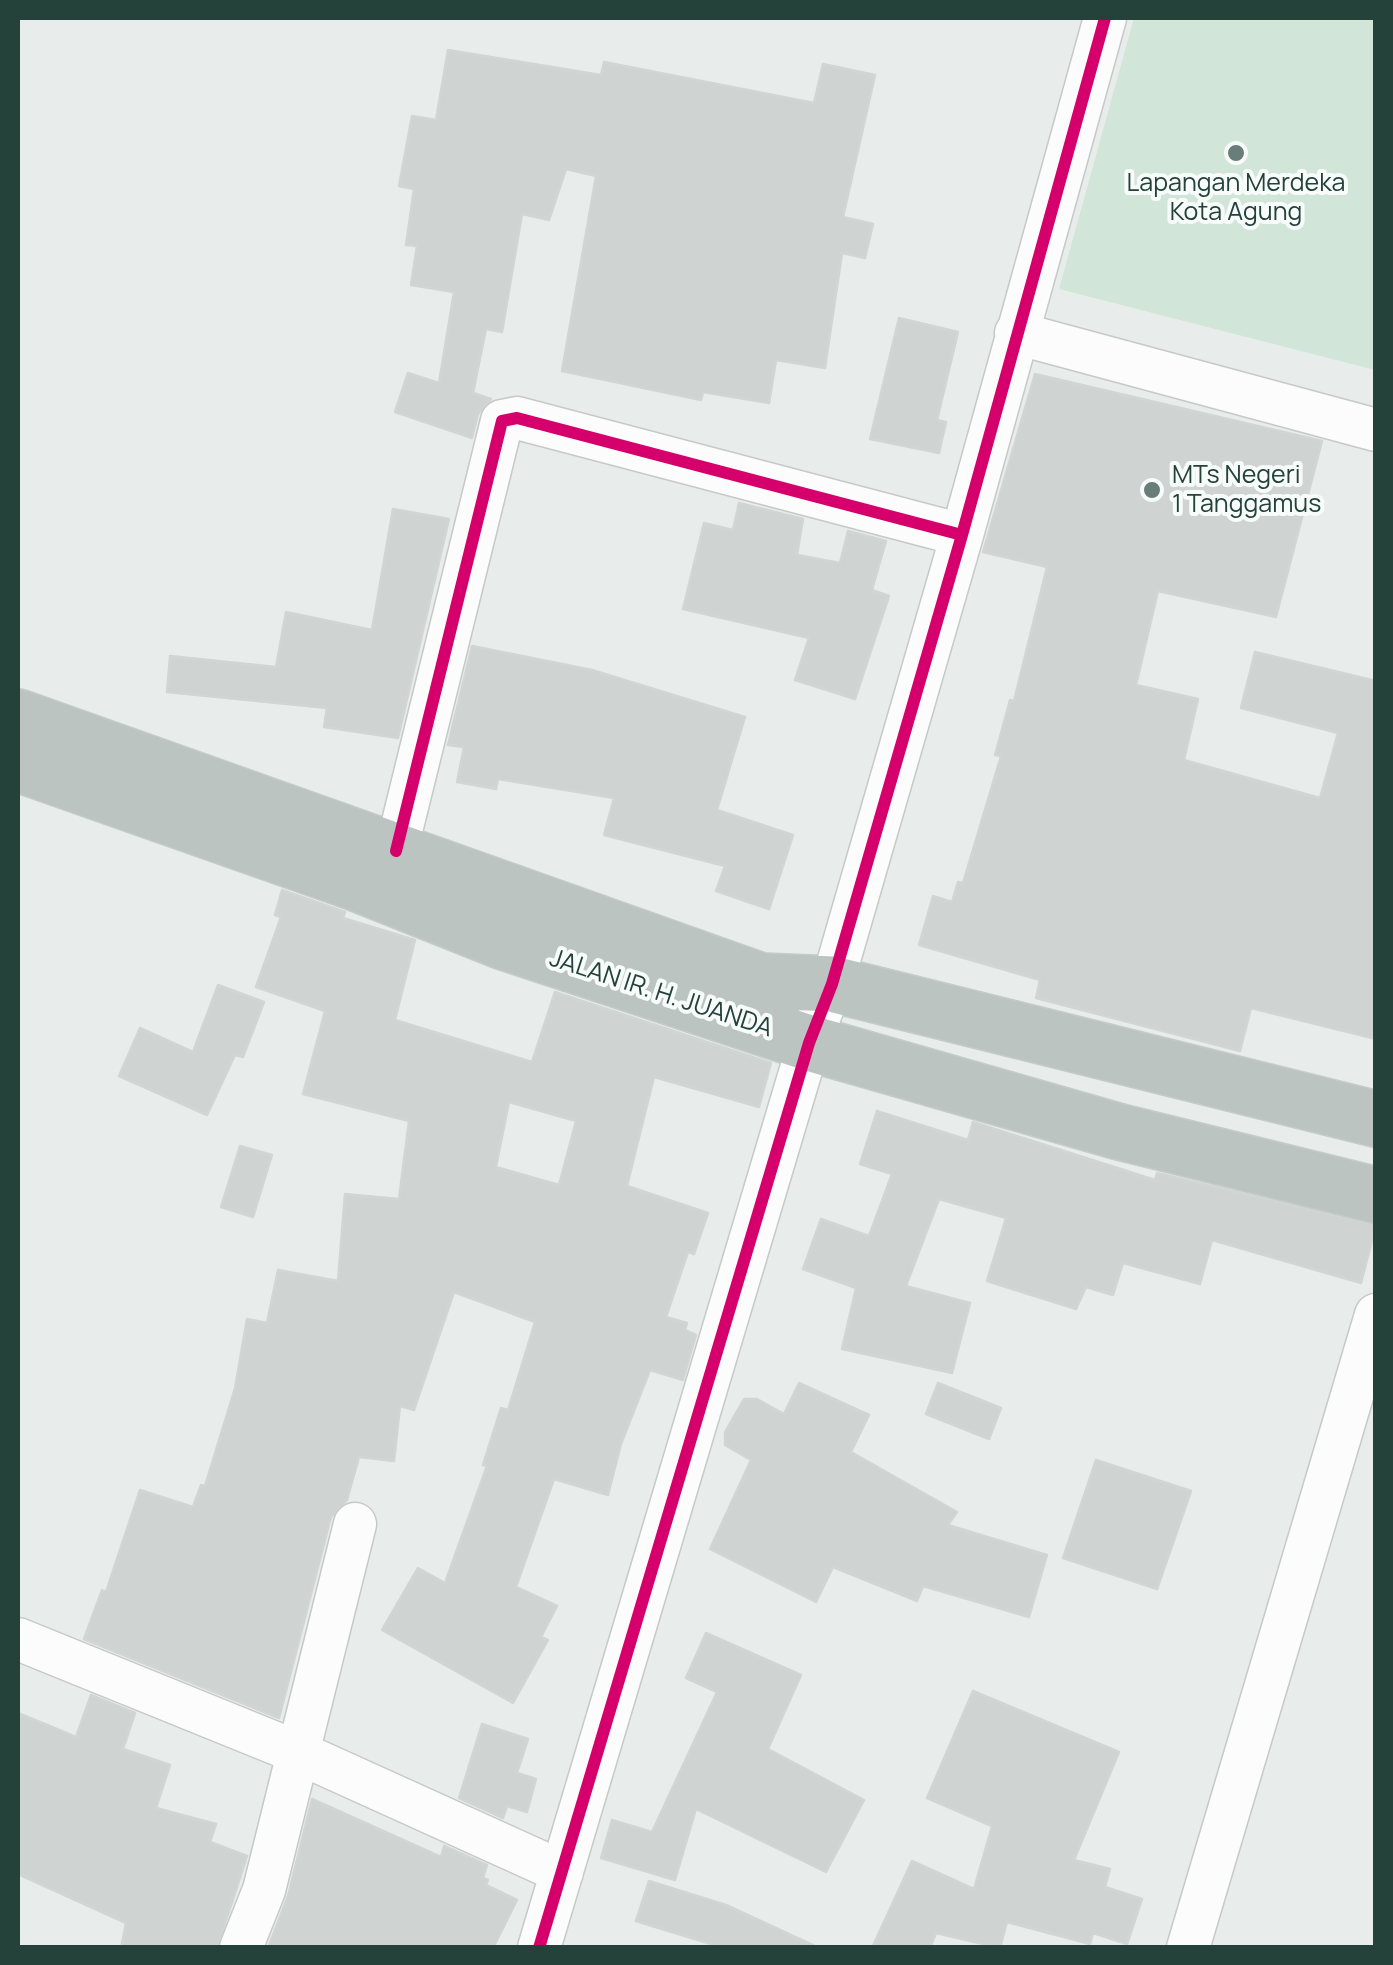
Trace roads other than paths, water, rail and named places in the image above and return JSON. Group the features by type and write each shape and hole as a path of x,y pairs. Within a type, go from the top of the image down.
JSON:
{"highway":[{"name":"JALAN IR. H. JUANDA","path":"18,717 760,981 832,984 1376,1119"},
{"name":"JALAN IR. H. JUANDA","path":"18,764 356,883 504,942 809,1043 1084,1122 1376,1195"}],"street":[{"path":"539,1948 809,1043 832,984 1105,18"},
{"path":"1016,333 1376,430"},
{"path":"396,851 502,420 517,418 962,535"},
{"path":"1188,1948 1376,1315"},
{"path":"241,1948 264,1890 355,1524"},
{"path":"18,1639 297,1752 562,1872"}],"place":[{"name":"Lapangan Merdeka Kota Agung","path":"1236,153"},
{"name":"MTs Negeri 1 Tanggamus","path":"1152,490"}]}
